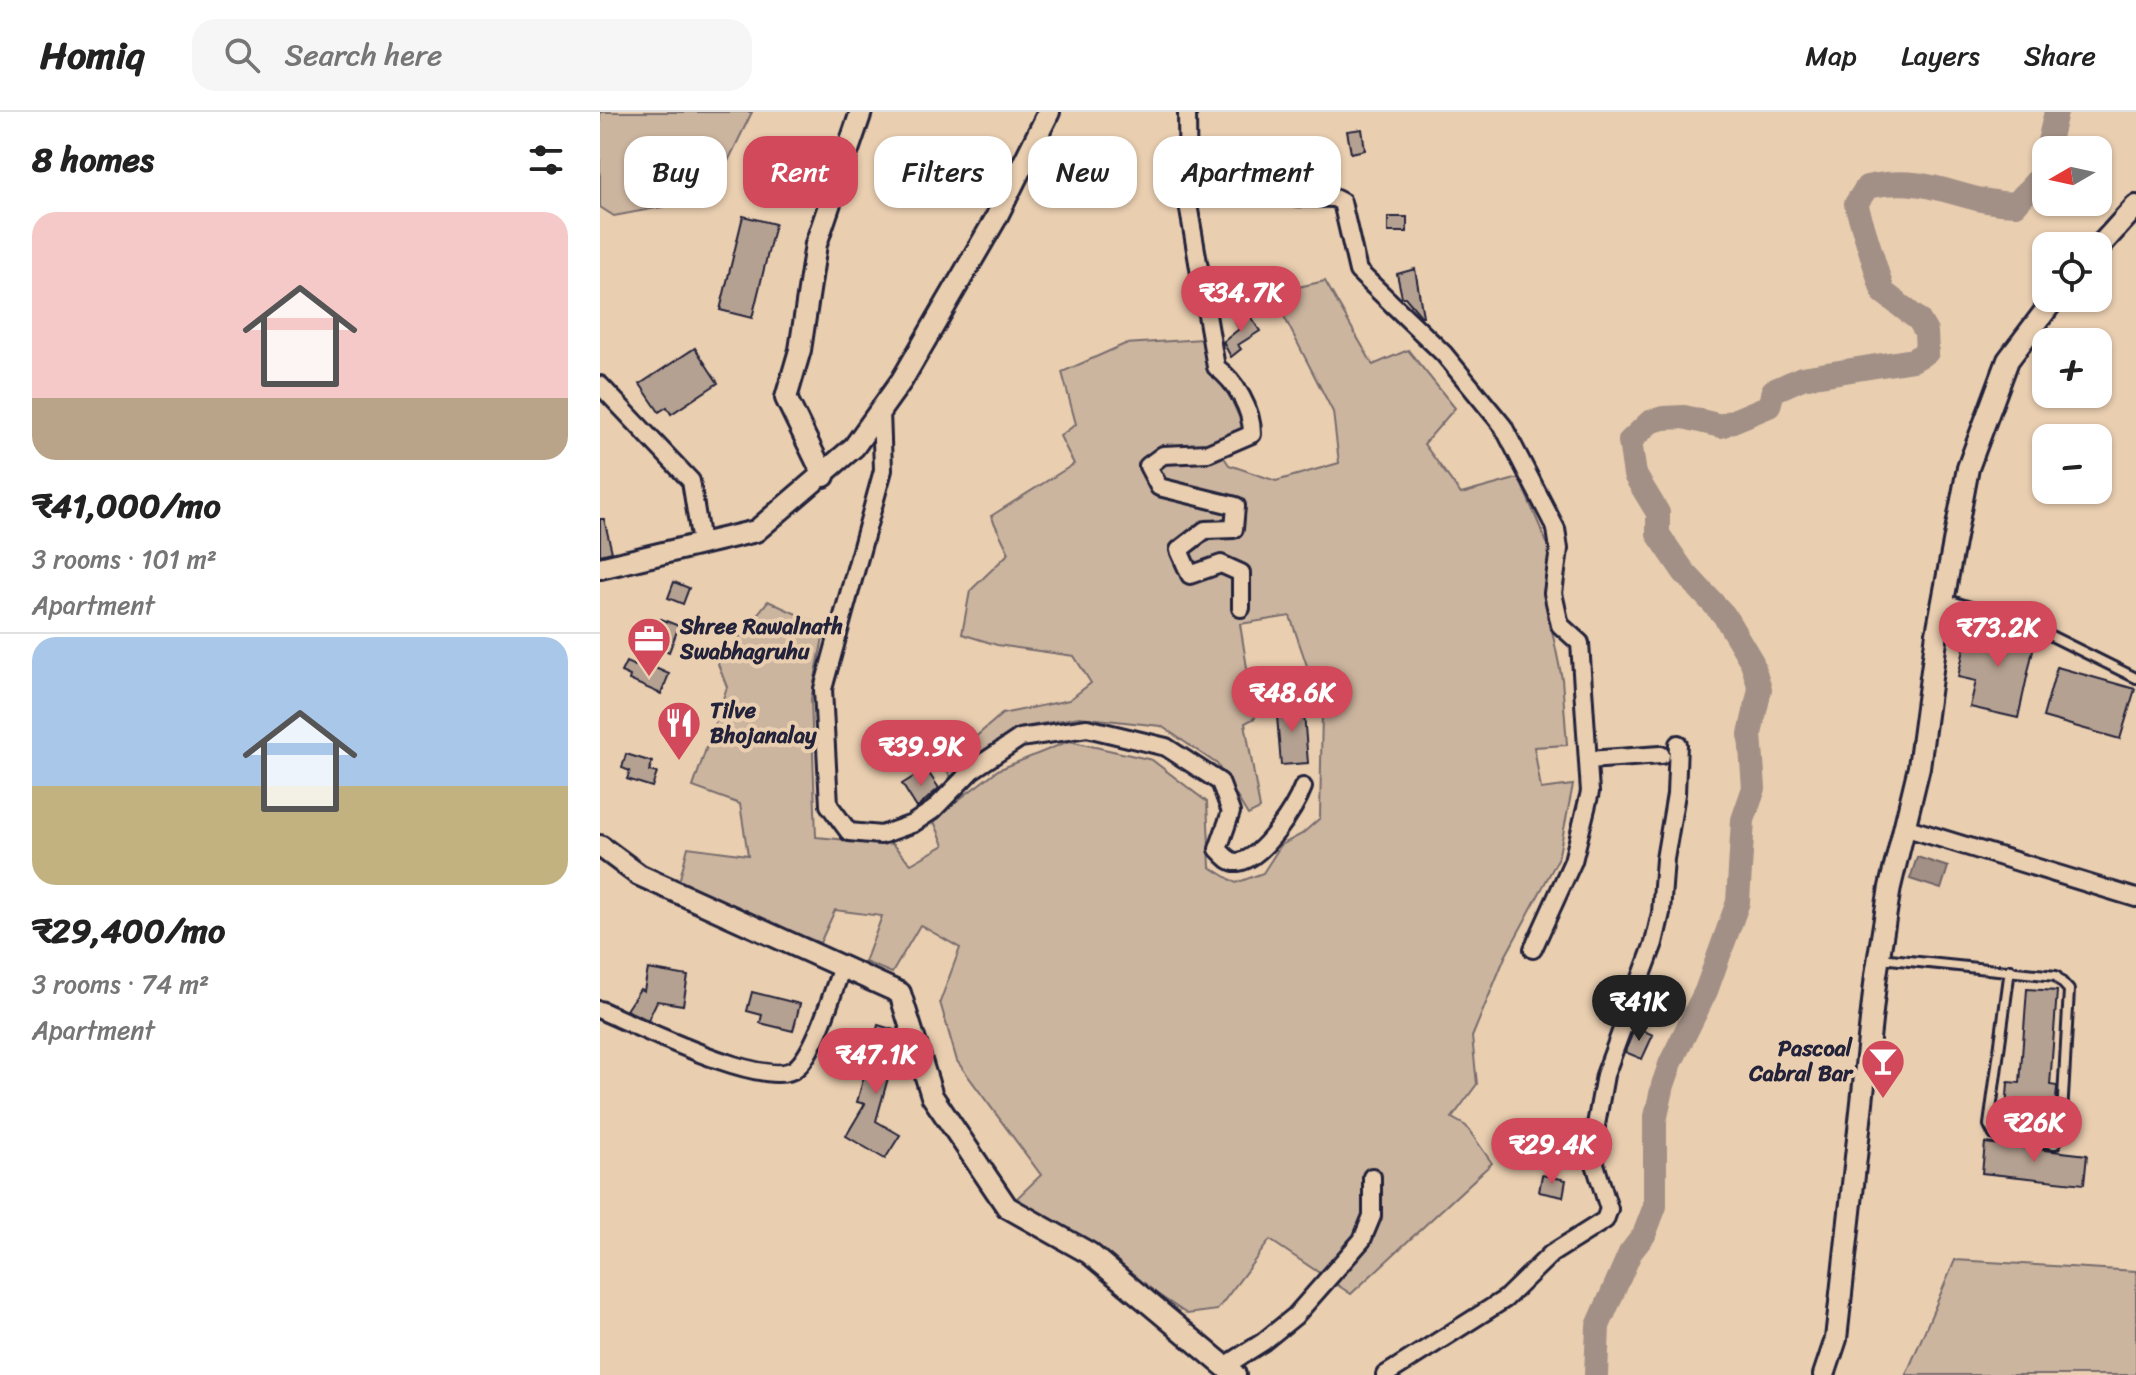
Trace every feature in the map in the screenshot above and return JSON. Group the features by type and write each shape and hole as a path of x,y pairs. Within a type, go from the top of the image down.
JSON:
{"street":[{"path":"824,476 786,398 800,350 816,244 861,112"},
{"path":"602,571 756,531 824,476 854,447 881,410 995,220 1049,112"},
{"path":"1187,112 1187,136"},
{"path":"1341,202 1358,271 1444,354 1503,426 1556,529 1559,549 1553,593 1560,625 1580,643 1590,792 1573,861 1533,949"},
{"path":"2112,233 2136,206"},
{"path":"1191,208 1216,367 1225,374 1252,414 1252,434 1208,453 1163,455 1148,466 1159,487 1236,506 1234,529 1205,530 1179,550 1190,575 1221,564 1241,573 1241,608"},
{"path":"1824,1375 1836,1339 1879,958 1919,767 1944,599 1973,454 2008,360 2044,312"},
{"path":"600,385 691,481 701,543"},
{"path":"881,410 883,470 823,689 829,805 849,832 881,835 912,824 933,810 972,770 1020,738 1087,728 1166,747 1220,782 1231,812 1218,849 1228,859 1237,862 1248,857 1281,827 1303,787"},
{"path":"1385,1375 1505,1299 1551,1254 1605,1220 1609,1209 1595,1164 1596,1125 1605,1075 1654,943 1661,913 1665,859 1676,794 1678,744"},
{"path":"1588,760 1661,755"},
{"path":"1904,827 2136,898"},
{"path":"600,846 639,875 900,993 932,1096 1007,1207 1089,1253 1230,1370 1295,1316 1362,1240 1372,1216 1372,1177"},
{"path":"600,1010 716,1059 775,1074 790,1073 800,1065 808,1050 842,967"}],"lane":[{"path":"1944,599 2033,627 2136,678"},
{"path":"1879,958 2010,969 2056,976 2069,990 2061,1134 2055,1144 1994,1135 1989,1125 2010,969"}],"shaded area":[{"path":"600,112 752,112 727,163 727,136 624,136 624,208 657,208 614,216 600,207"},
{"path":"1325,281 1373,365 1408,350 1455,408 1424,444 1461,494 1519,478 1550,550 1549,616 1562,679 1567,745 1534,747 1541,789 1573,785 1558,859 1505,957 1472,1037 1477,1084 1452,1118 1466,1126 1492,1163 1351,1294 1270,1240 1217,1310 1187,1314 1016,1199 1041,1175 957,1061 940,1002 960,948 920,925 892,973 865,962 882,916 835,910 820,943 678,886 688,847 748,855 740,804 693,787 727,687 718,664 768,601 825,627 811,699 816,837 892,844 911,864 944,845 933,819 998,770 1069,741 1152,760 1207,802 1210,867 1236,883 1263,873 1281,845 1302,834 1320,818 1322,710 1290,616 1240,624 1255,718 1245,723 1260,809 1248,815 1217,764 1161,726 1079,717 1019,728 953,780 943,765 1002,714 1069,700 1091,683 1074,656 997,645 962,634 970,591 1009,553 991,516 1074,464 1060,436 1076,424 1062,372 1125,344 1203,339 1244,427 1217,447 1229,465 1276,481 1339,463 1333,412 1272,293"},
{"path":"1917,857 1948,867 1941,889 1910,879"},
{"path":"1955,1260 2136,1271 2136,1375 1906,1375"}],"building":[{"path":"1362,129 1365,150 1351,153 1347,131"},
{"path":"743,216 775,224 752,318 720,310"},
{"path":"1388,217 1407,217 1407,232 1388,232"},
{"path":"1415,269 1423,316 1402,297 1397,274"},
{"path":"1248,313 1260,331 1238,345 1241,349 1231,357 1223,342 1239,329 1235,322"},
{"path":"695,348 718,383 671,414 667,407 659,412 640,384"},
{"path":"600,519 604,519 612,552 600,555"},
{"path":"674,582 689,588 683,604 668,598"},
{"path":"661,619 679,626 669,652 651,644"},
{"path":"1989,622 2036,636 2018,718 1970,707 1976,681 1958,677 1967,635 1985,639"},
{"name":"Shree Rawalnath Swabhagruhu","path":"637,660 669,674 661,694 629,680 630,676 621,672 626,662 635,666"},
{"path":"2057,667 2135,689 2120,739 2043,717"},
{"path":"1303,702 1308,763 1281,765 1276,704"},
{"path":"626,754 652,762 649,771 657,773 652,787 627,779 630,771 622,768"},
{"path":"926,769 939,788 917,808 902,784"},
{"path":"648,969 688,976 683,1005 657,1001 648,1020 626,1010 640,989 644,991"},
{"path":"2027,989 2057,991 2050,1085 2057,1086 2054,1130 2005,1127 2008,1082 2020,1083"},
{"path":"752,992 800,1004 793,1031 760,1023 762,1015 747,1011"},
{"path":"878,1025 898,1031 900,1035 876,1121 900,1135 885,1159 846,1136 865,1104 857,1102"},
{"path":"1635,1027 1653,1035 1642,1059 1625,1052"},
{"path":"1985,1143 2087,1155 2084,1184 1982,1173"},
{"path":"1542,1175 1566,1180 1563,1197 1539,1192"}],"waterway":[{"path":"2050,136 2056,112"},
{"path":"1596,1375 1598,1326 1630,1253 1644,1235 1655,1206 1655,1121 1663,1085 1706,991 1738,902 1743,820 1754,788 1750,734 1760,689 1752,662 1724,615 1684,572 1658,534 1658,513 1635,475 1630,441 1650,422 1663,418 1684,417 1721,426 1769,406 1773,391 1802,378 1913,360 1927,352 1926,332 1919,320 1883,292 1856,204 1867,187 1910,184 2016,204 2032,186"}],"place":[{"name":"Shree Rawalnath Swabhagruhu","path":"649,678"},
{"name":"Tilve Bhojanalay","path":"679,762"},
{"name":"Pascoal Cabral Bar","path":"1883,1100"}]}
